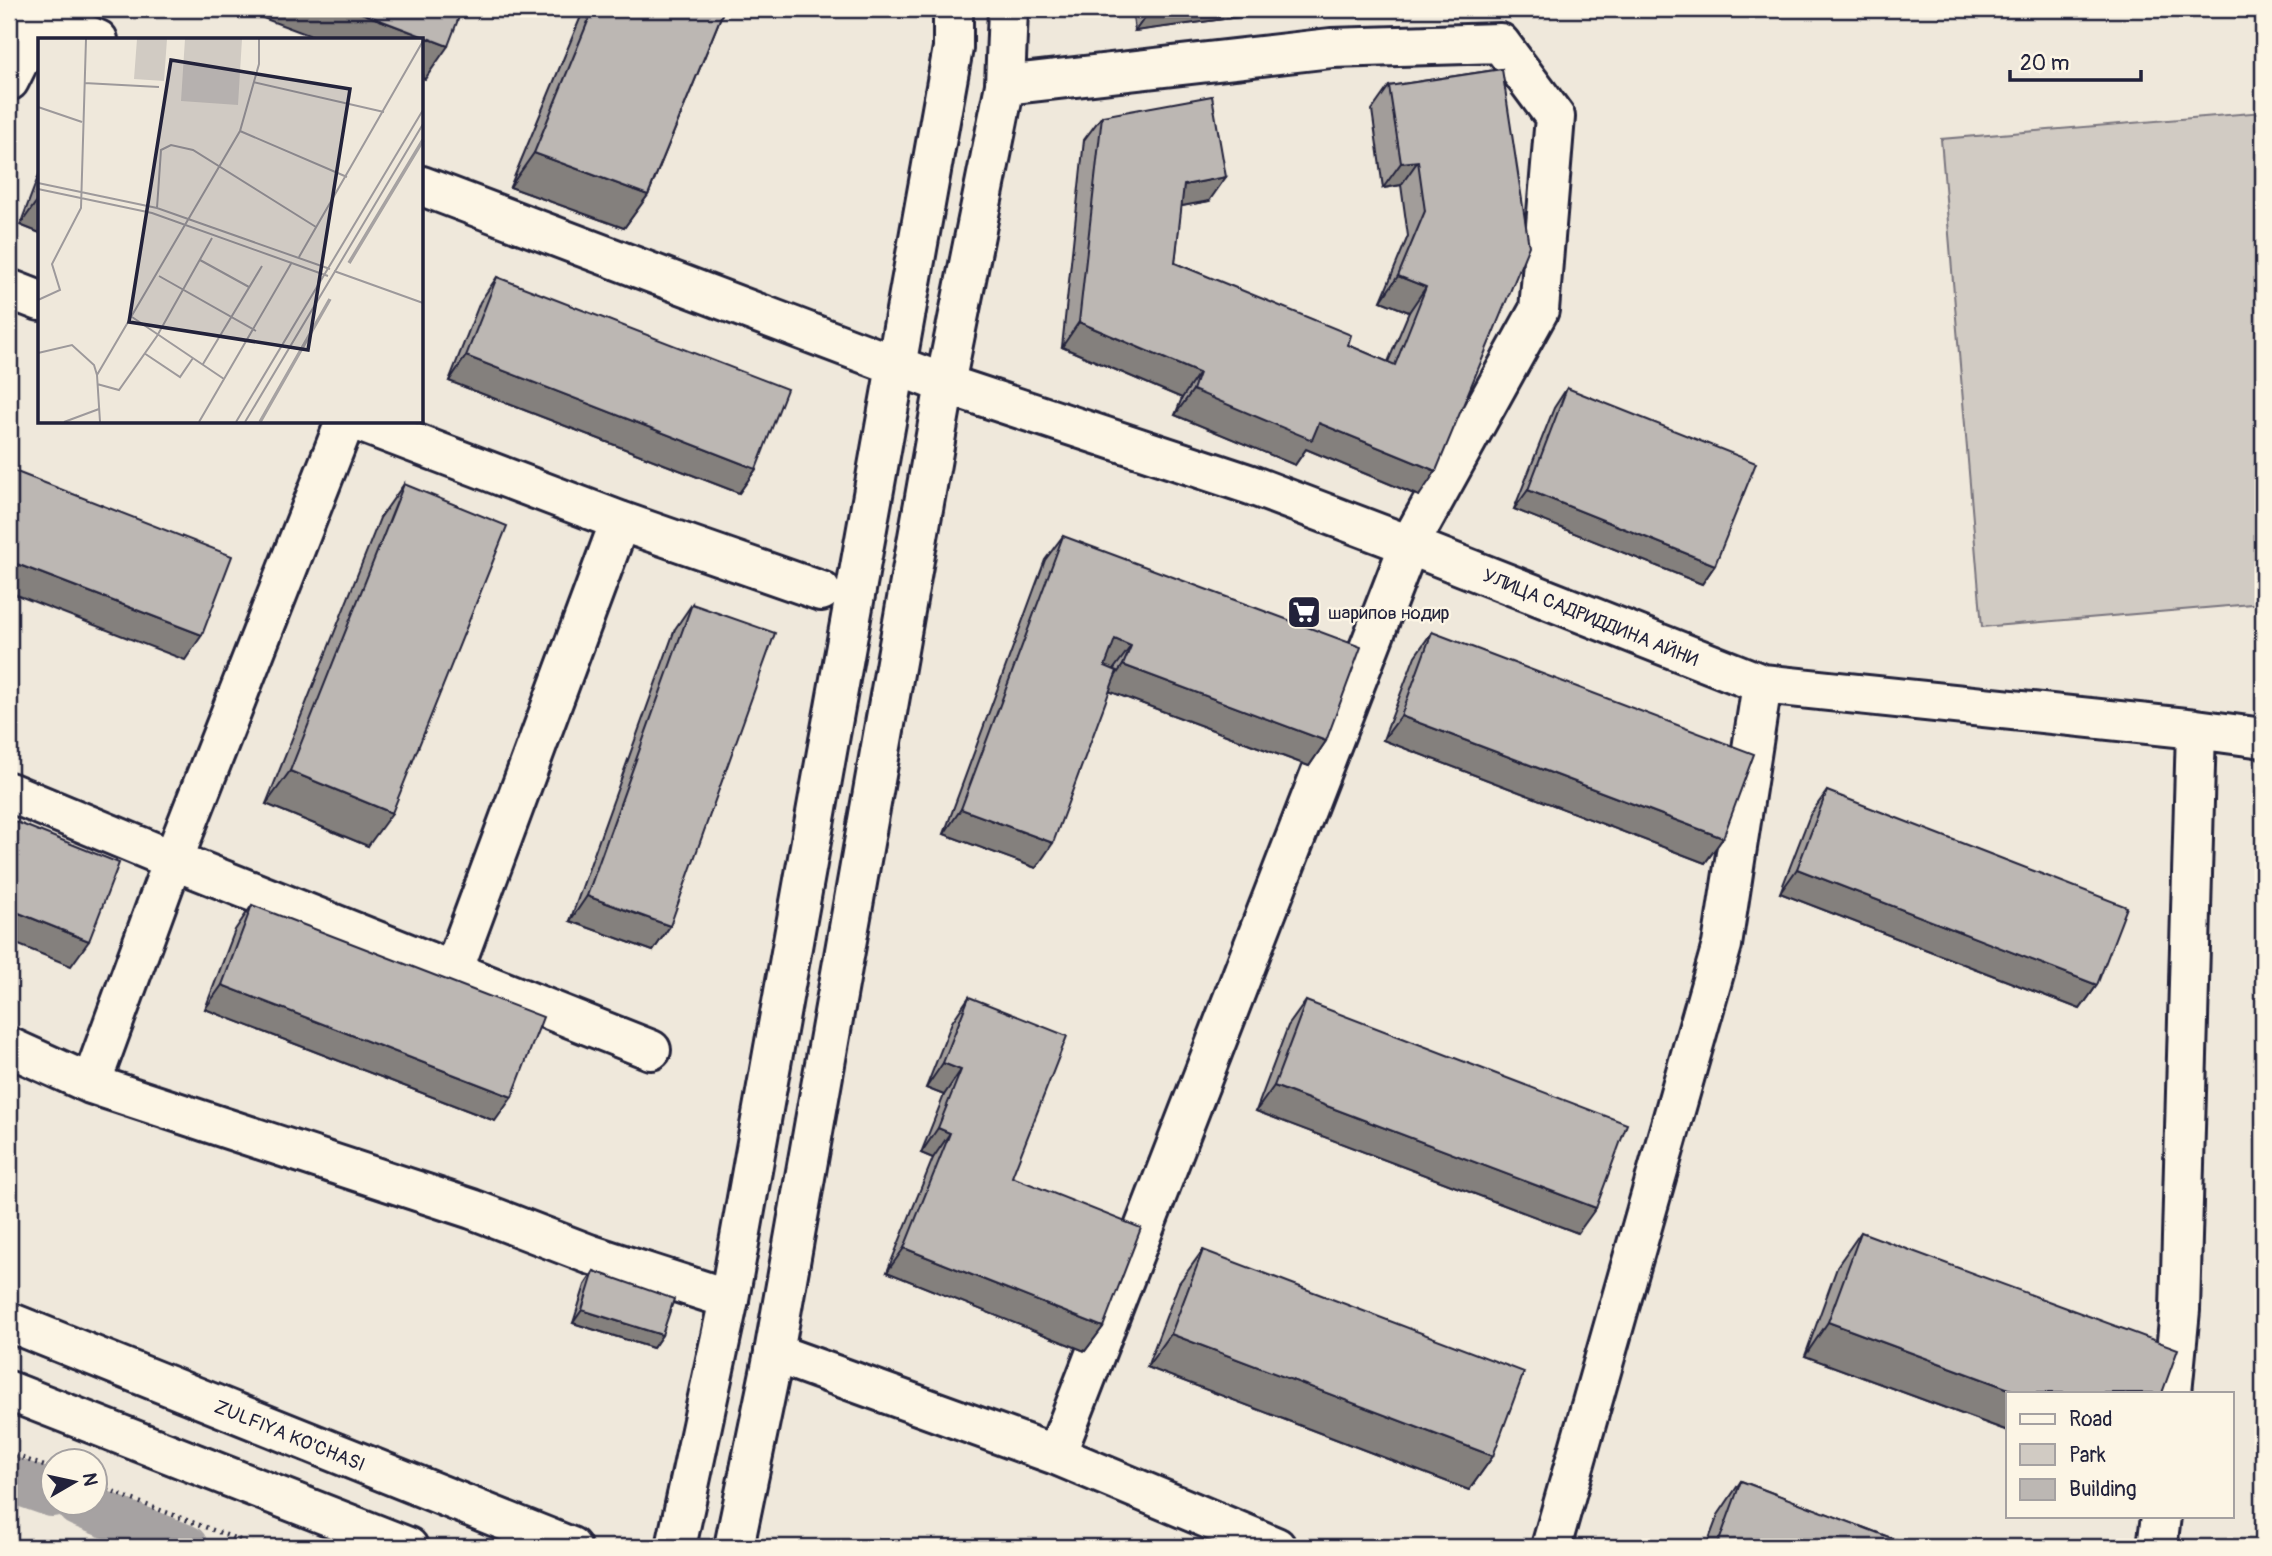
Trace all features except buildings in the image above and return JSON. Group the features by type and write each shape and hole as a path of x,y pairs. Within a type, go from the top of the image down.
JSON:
{"main road":[{"path":"676,1547 729,1299 953,48 953,9"},
{"path":"734,1547 774,1353 945,384 1005,85 1007,9"},
{"path":"9,81 34,12 94,38"},
{"path":"1005,85 1331,48 1500,43 1555,117 1539,310 1409,545 1056,1455"},
{"name":"УЛИЦА САДРИДДИНА АЙНИ","path":"425,197 945,384 1251,485 1762,684 2263,738"},
{"path":"9,289 38,300"},
{"path":"91,1084 173,860 344,424"},
{"path":"364,424 620,521 821,591"},
{"path":"453,971 620,521"},
{"path":"1551,1547 1722,945 1762,684"},
{"path":"2172,1392 2179,1310 2196,729"},
{"path":"9,792 651,1050"},
{"path":"9,1047 91,1084 472,1209 589,1254 729,1299"},
{"name":"ZULFIYA KO'CHASI","path":"9,1322 571,1547"},
{"path":"774,1353 1056,1455 1276,1547"},
{"path":"9,1391 408,1547"},
{"path":"2157,1547 2161,1518"}],"path":[{"path":"9,1453 38,1464"},
{"path":"108,1490 258,1547"}],"green space":[{"path":"2263,112 2263,603 1982,627 1941,139"}],"waterway":[{"path":"9,1479 38,1489"},
{"path":"108,1516 185,1547"}],"place":[{"name":"шарипов нодир","path":"1304,612"}]}
